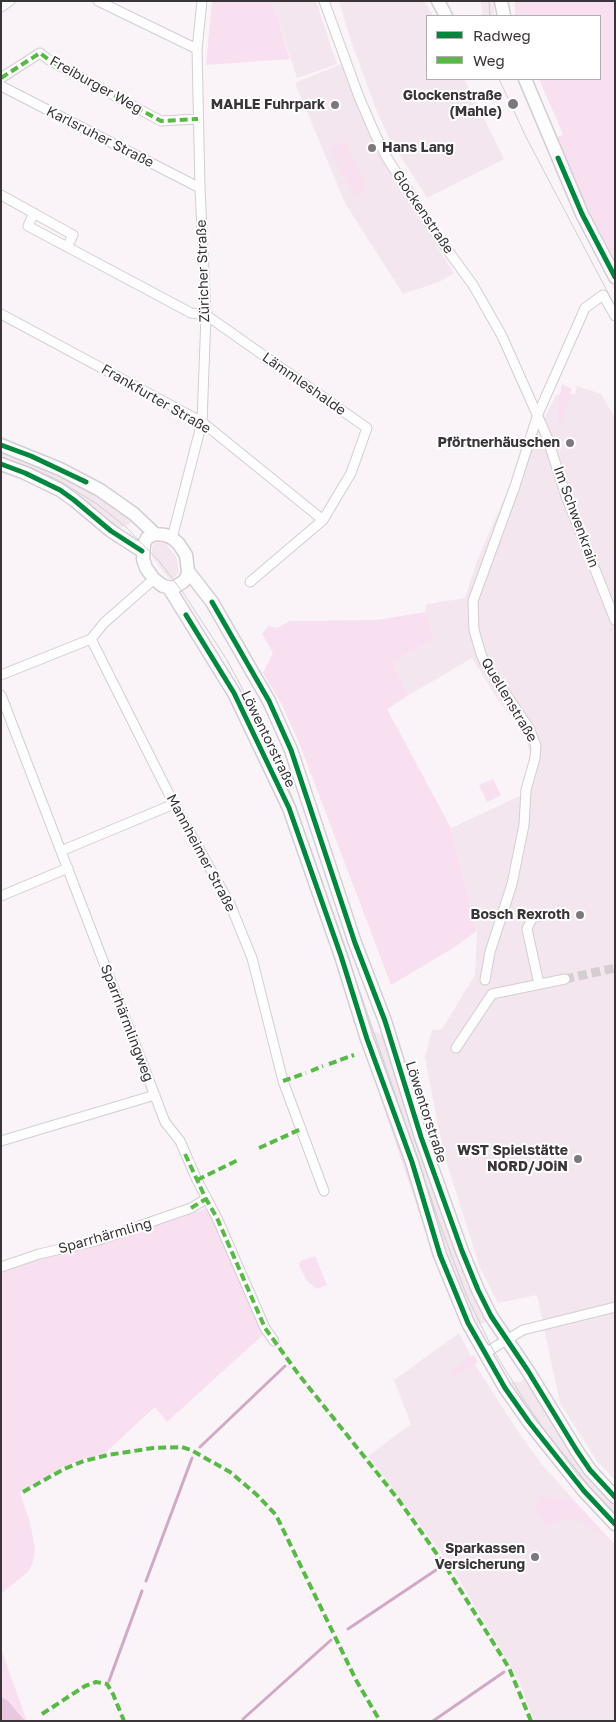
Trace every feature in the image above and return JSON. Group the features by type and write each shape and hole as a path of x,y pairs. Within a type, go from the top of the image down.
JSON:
{"main road":[{"path":"438,1 445,15"},
{"path":"501,1 504,15"},
{"path":"525,80 582,214 615,277"},
{"path":"1,444 60,469 100,490 134,514 155,534"},
{"path":"1,464 60,490 80,504 111,531 142,552"},
{"path":"154,579 146,568 143,559 144,544 147,538 155,534 172,538"},
{"name":"Löwentorstraße","path":"172,538 182,548 186,555 188,571 212,602 269,701 291,750 356,943 385,1022 421,1137 478,1290 491,1316 577,1451 590,1470 615,1497"},
{"path":"169,588 174,588 183,582 188,571"},
{"name":"Löwentorstraße","path":"154,579 169,588 234,693 289,808 341,956 367,1039 412,1162 440,1255 468,1323 505,1388 544,1442 584,1491 615,1524"}],"street":[{"path":"1,7 10,1"},
{"path":"98,1 197,49"},
{"name":"Züricher Straße","path":"172,538 202,422 206,315 200,188 197,49 202,1"},
{"name":"Glockenstraße","path":"324,1 359,97 383,150 414,201 473,285 502,336 538,414"},
{"name":"Freiburger Weg","path":"1,78 40,53 49,60 161,121 198,118"},
{"name":"Karlsruher Straße","path":"1,86 200,188"},
{"path":"1,195 73,235 67,247"},
{"name":"Lämmleshalde","path":"34,213 28,226 190,313 206,315 367,428 351,473 323,520 250,582"},
{"name":"Quellenstraße","path":"485,980 490,952 512,884 524,825 526,790 535,758 536,746 529,728 485,663 481,654 474,630 473,601 515,486 538,414 585,308 603,295 615,316"},
{"name":"Frankfurter Straße","path":"1,314 202,422 323,520"},
{"name":"Im Schwenkrain","path":"538,414 566,496 615,620"},
{"path":"1,675 91,639 104,623 154,579"},
{"name":"Mannheimer Straße","path":"91,639 174,804 230,904 252,958 283,1081 324,1190"},
{"name":"Sparrhärmlingweg","path":"2,701 165,1122 180,1141 206,1199 217,1218 265,1328 274,1341"},
{"path":"61,851 174,804"},
{"path":"1,896 68,868"},
{"path":"539,984 527,929 532,918 541,916"},
{"path":"456,1048 492,994 565,979"},
{"path":"1,1141 155,1095"},
{"name":"Sparrhärmling","path":"1,1267 39,1254 96,1241 183,1211 206,1199"},
{"path":"485,1353 506,1339 531,1328 615,1307"}],"shaded area":[{"path":"212,1 272,1 290,59 206,65"},
{"path":"272,1 316,1 337,64 297,78"},
{"path":"339,1 424,1 432,15 426,15 426,80 464,80 504,159 427,198 388,136 352,44"},
{"path":"481,1 495,1 494,15 482,15"},
{"path":"515,1 615,1 615,260 587,207 556,138 563,134 539,80 601,80 601,15 515,15"},
{"path":"341,64 367,130 390,174 454,273 439,282 403,294 345,203 295,83"},
{"path":"342,142 345,144 362,177 366,190 355,197 328,148"},
{"path":"562,384 572,389 562,423 558,422 558,404"},
{"path":"577,386 601,394 615,418 615,1480 597,1461 560,1403 537,1295 498,1303 480,1268 443,1151 425,1058 432,1030 442,1029 475,975 477,931 451,828 522,795 530,753 524,732 498,700 472,658 409,695 392,662 435,639 425,612 427,604 465,598 477,561 505,496 556,395 575,394"},
{"path":"1,448 74,479 129,515 127,517 133,522 118,529 1,459"},
{"path":"155,543 166,544 176,556 179,572 174,578 169,579 152,557 152,547"},
{"path":"425,612 435,639 392,662 409,695 387,709 451,828 477,931 453,948 391,985 300,745 281,703 263,673 273,653 262,634 268,626 277,628 290,621 377,620"},
{"path":"493,779 501,795 487,802 479,785"},
{"path":"371,1031 383,1035 386,1034 488,1321 478,1325 464,1297 436,1223"},
{"path":"380,1097 383,1098 398,1134 423,1216 421,1218"},
{"path":"207,1208 214,1220 259,1327 264,1334 167,1422 155,1407 104,1454 83,1459 63,1467 20,1493 30,1522 35,1548 33,1562 28,1572 1,1594 1,1270 6,1267 103,1244"},
{"path":"315,1256 327,1285 317,1289 307,1281 299,1265 301,1261"},
{"path":"459,1333 476,1366 517,1430 543,1466 615,1545 615,1721 534,1721 518,1679 449,1563 368,1456 411,1424 394,1380"},
{"path":"474,1355 478,1362 458,1375 451,1377 450,1371"},
{"path":"524,1379 558,1434 584,1469 615,1503 615,1520 511,1390 513,1388 510,1382 520,1382"},
{"path":"539,1496 573,1500 613,1543 577,1519 563,1519 546,1526 534,1508"},
{"path":"1,1649 27,1721 1,1721"},
{"path":"1,1697 8,1701 25,1721 1,1721"}],"waterway":[{"path":"200,1447 285,1366"},
{"path":"146,1581 192,1458"},
{"path":"348,1629 439,1568"},
{"path":"109,1681 142,1591"},
{"path":"243,1719 331,1640"},
{"path":"433,1721 504,1672"}],"tunnel":[{"path":"565,979 615,968"}],"tram line":[{"path":"489,1 490,15"},
{"path":"499,80 526,137 615,306"},
{"path":"1,457 58,480 97,504 127,528 159,561 184,594 227,660 265,731 296,807 442,1230 466,1294 492,1348 524,1400 577,1474 615,1515"}],"marked path":[{"path":"1,78 40,53 49,60 161,121 198,119"},
{"path":"329,1064 354,1055"},
{"path":"311,1071 323,1066"},
{"path":"283,1081 306,1073"},
{"path":"259,1148 301,1129"},
{"path":"185,1154 217,1218 265,1328 299,1375 398,1499 446,1567 509,1668 531,1721"},
{"path":"197,1180 240,1159"},
{"path":"191,1208 206,1199"},
{"path":"23,1492 64,1469 84,1461 153,1448 182,1447 230,1472 257,1495 276,1515 356,1680 380,1721"},
{"path":"42,1714 85,1686 96,1682 107,1684 124,1721"}],"cycle path":[{"path":"558,158 582,214 615,277"},
{"path":"1,445 31,456 86,482"},
{"path":"1,464 60,490 111,531 142,551"},
{"path":"212,602 269,701 291,750 355,943 385,1021 421,1137 478,1290 491,1316 528,1371 577,1451 590,1470 615,1497"},
{"path":"186,615 234,693 289,808 341,956 367,1039 412,1162 440,1255 468,1323 505,1388 529,1422 584,1491 615,1524"}],"place":[{"name":"Glockenstraße (Mahle)","path":"513,104"},
{"name":"MAHLE Fuhrpark","path":"335,105"},
{"name":"Hans Lang","path":"372,148"},
{"name":"Pförtnerhäuschen","path":"570,443"},
{"name":"Bosch Rexroth","path":"580,915"},
{"name":"WST Spielstätte NORD/JOiN","path":"578,1159"},
{"name":"Sparkassen Versicherung","path":"535,1557"}]}
